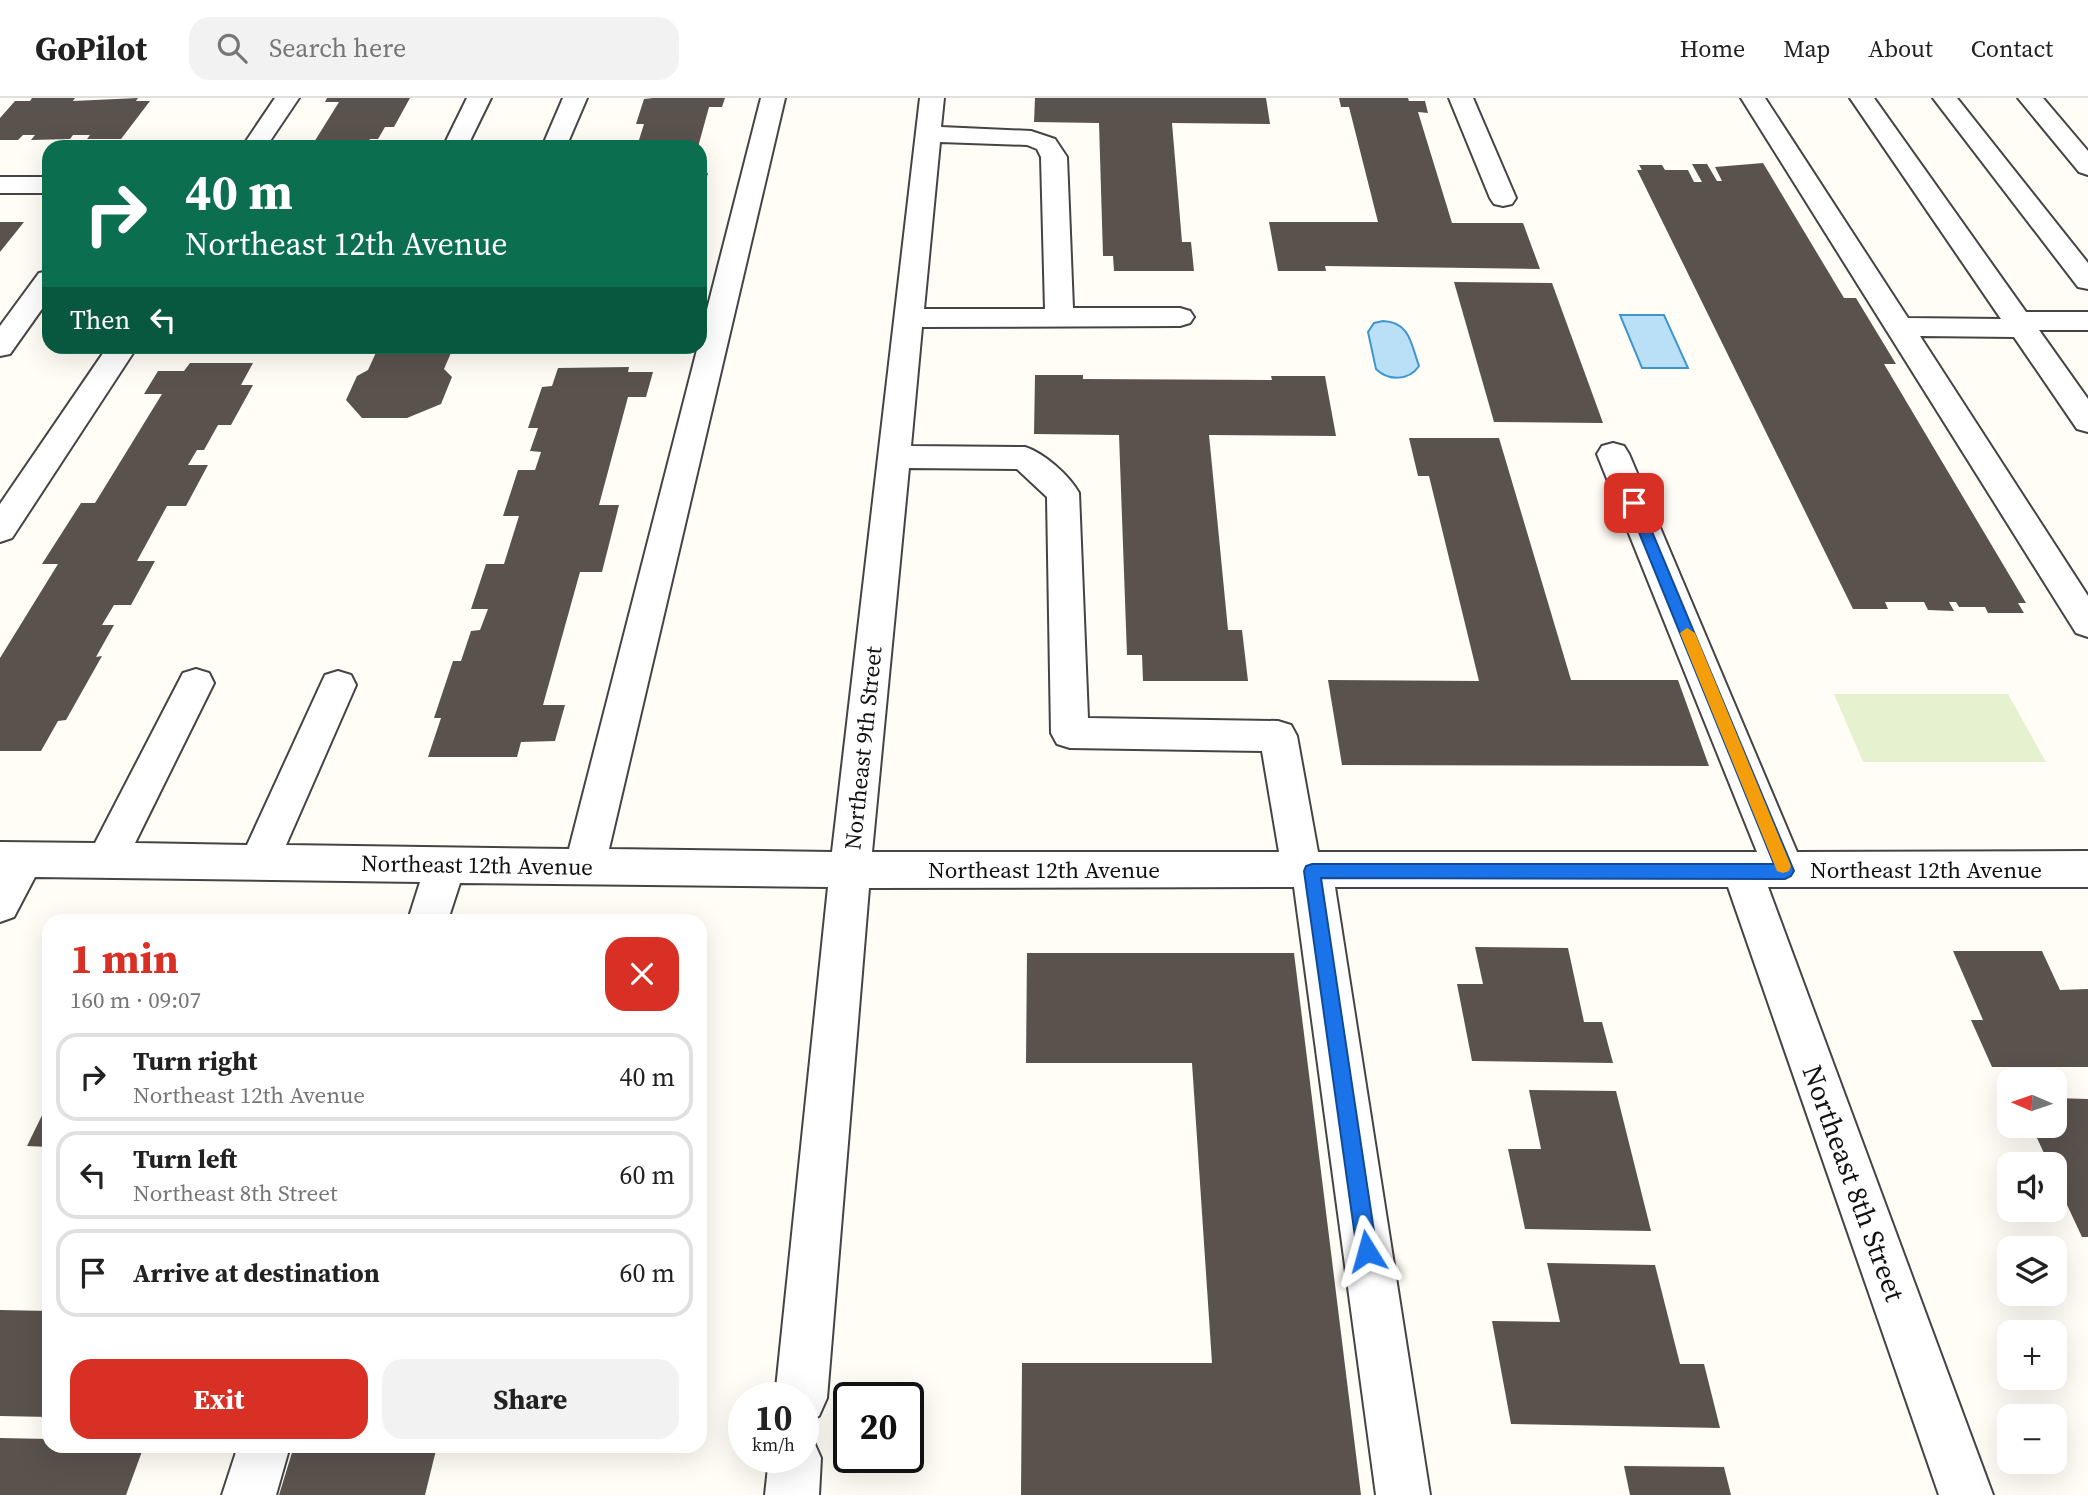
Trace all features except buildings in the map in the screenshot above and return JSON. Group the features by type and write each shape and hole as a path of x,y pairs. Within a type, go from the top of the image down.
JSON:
{"street":[{"path":"259,140 287,98"},
{"path":"458,140 479,98"},
{"path":"557,140 575,98"},
{"path":"585,866 773,98"},
{"path":"1461,98 1503,198"},
{"path":"1753,98 2088,624"},
{"path":"1862,98 2088,422"},
{"path":"1945,98 2088,281"},
{"path":"2031,98 2088,167"},
{"path":"930,116 1031,138 1046,144 1054,157 1059,317"},
{"name":"Northeast 9th Street","path":"802,1382 850,870 930,116"},
{"path":"0,185 42,186"},
{"path":"0,347 42,289"},
{"path":"908,318 1180,317"},
{"path":"2024,331 2088,321"},
{"path":"1900,327 2024,331 2088,343"},
{"path":"0,530 117,354"},
{"name":"Northeast 8th Street","path":"1614,454 1764,871 1966,1495"},
{"path":"894,457 1025,458 1063,493 1070,733 1278,736 1307,871 1403,1495"},
{"path":"107,860 196,683"},
{"path":"259,862 338,685"},
{"path":"0,904 12,859"},
{"name":"Northeast 12th Avenue","path":"12,859 850,870 2088,869"},
{"path":"430,914 445,865"},
{"path":"249,1495 262,1453"},
{"path":"792,1495 794,1473"}],"green space":[{"path":"1834,694 2008,694 2046,762 1863,762"}],"water":[{"path":"1620,315 1664,315 1688,368 1642,368"},
{"path":"1383,321 1399,325 1411,342 1419,366 1404,377 1386,376 1376,369 1368,332 1374,323"}],"slow traffic":[{"path":"1687,633 1783,866"}],"route":[{"path":"1367,1251 1312,871 1785,871 1634,503"}]}
